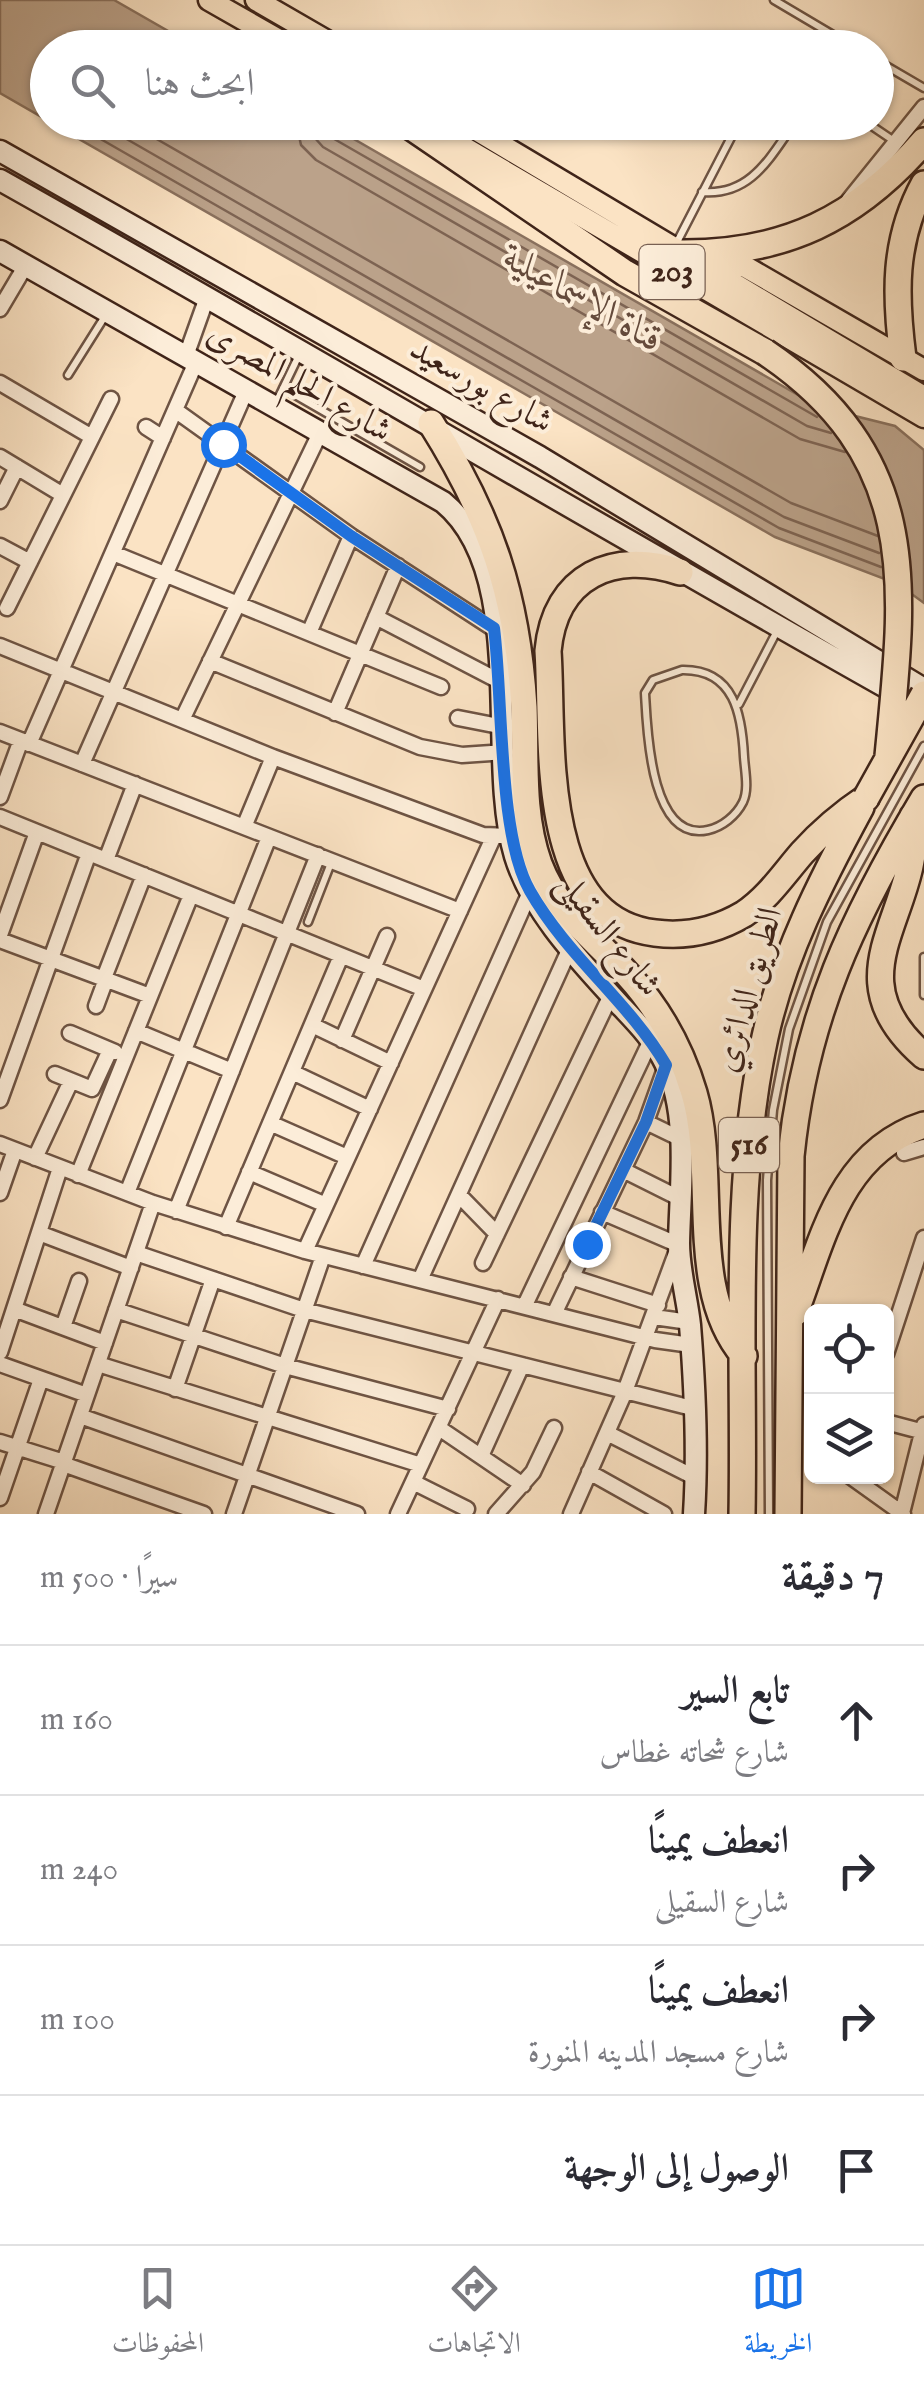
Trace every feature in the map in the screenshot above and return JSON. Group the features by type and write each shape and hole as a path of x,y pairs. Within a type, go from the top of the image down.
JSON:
{"highway":[{"path":"431,140 625,272 764,352 832,410 869,465 886,506 902,593 888,756"},
{"path":"685,256 774,243 838,217 891,180 924,141"},
{"path":"914,364 896,291 898,255 924,184"},
{"path":"431,423 478,503 513,602 529,820 538,861 568,916 628,974 654,1008 686,1070 704,1141 712,1285 725,1328 744,1356"},
{"path":"680,572 639,562 602,570 572,592 552,625 548,651 561,842 586,893 633,929 677,934 720,926 759,902 819,835 877,803"},
{"name":"الطريق الدائري","path":"742,1514 750,1138 766,1035 808,908 877,803 888,756 924,692"},
{"path":"919,807 917,868 884,957 882,978 894,1021 924,1056"},
{"name":"الطريق الدائري","path":"788,1514 791,1156 807,1047 823,994 867,893 919,807"},
{"path":"788,1332 846,1184 885,1143 924,1124"}],"main road":[{"path":"209,0 262,30"},
{"path":"256,0 307,30"},
{"name":"203","path":"453,140 924,417"},
{"name":"203","path":"494,140 924,397"},
{"name":"شارع بورسعيد","path":"0,151 540,456 924,692"},
{"name":"شارع بورسعيد","path":"0,180 924,708"},
{"name":"شارع الحلم المصرى","path":"0,250 246,391 278,397 320,433 456,513 483,556 494,628"},
{"path":"685,256 744,266 914,364"},
{"path":"779,628 791,608"},
{"name":"شارع السقيلى","path":"494,628 506,752 502,837 530,892 570,948 652,1040 666,1065 678,1106 683,1200 679,1245 690,1322 694,1514"}],"street":[{"path":"838,217 924,107"},
{"path":"0,309 26,266"},
{"path":"0,797 61,671 175,410 206,300"},
{"path":"0,383 92,438"},
{"path":"82,764 246,391"},
{"path":"7,608 111,400"},
{"path":"175,410 351,536 494,628"},
{"path":"146,427 163,438"},
{"path":"182,720 320,433"},
{"path":"0,457 64,495"},
{"path":"0,501 17,467"},
{"path":"309,634 351,536"},
{"path":"0,546 30,562"},
{"path":"112,553 441,687"},
{"path":"336,713 398,566"},
{"path":"376,617 501,682"},
{"path":"0,665 3,648 273,757 502,837 460,910 305,1251"},
{"path":"210,661 434,751 506,752"},
{"path":"458,718 504,727"},
{"path":"0,732 460,910"},
{"path":"244,827 273,757"},
{"path":"106,860 135,784"},
{"path":"0,817 424,990"},
{"path":"37,832 0,937 150,996"},
{"path":"128,1194 269,836"},
{"path":"0,1100 89,854"},
{"path":"176,1211 287,934 325,858"},
{"path":"96,1006 144,876"},
{"path":"363,1266 530,892"},
{"path":"78,1175 191,894"},
{"path":"342,1040 387,936"},
{"path":"420,1280 570,948"},
{"path":"226,1228 342,956"},
{"path":"483,1262 611,995"},
{"path":"312,1025 390,1062"},
{"path":"136,1031 232,1071"},
{"path":"70,1032 125,1057"},
{"path":"525,1305 652,1040"},
{"path":"55,1074 93,1088 110,1050"},
{"path":"554,1312 646,1122 666,1065"},
{"path":"292,1072 370,1108"},
{"path":"35,1158 72,1081"},
{"path":"646,1122 679,1138"},
{"path":"270,1123 347,1157"},
{"path":"0,1193 7,1147 153,1203 305,1251 646,1338 691,1344"},
{"path":"904,1153 924,1147"},
{"path":"0,1352 60,1168"},
{"path":"622,1170 683,1200"},
{"path":"250,1172 326,1205"},
{"path":"459,1195 497,1234"},
{"path":"48,1514 153,1203"},
{"path":"571,1514 624,1394 679,1245 602,1212"},
{"path":"39,1233 213,1280 304,1310 624,1394 692,1408"},
{"path":"894,1330 924,1238"},
{"path":"234,1514 323,1256"},
{"path":"571,1277 690,1322"},
{"path":"63,1327 79,1280"},
{"path":"175,1389 213,1280"},
{"path":"398,1514 498,1299"},
{"path":"14,1309 105,1343"},
{"path":"116,1310 285,1366 448,1409"},
{"path":"0,1364 87,1395"},
{"path":"98,1364 421,1465"},
{"path":"481,1456 522,1365"},
{"path":"0,1498 41,1379"},
{"path":"80,1416 356,1514"},
{"path":"860,1484 902,1514 924,1429 894,1423"},
{"path":"439,1428 523,1485"},
{"path":"496,1514 523,1485 554,1428"},
{"path":"607,1433 696,1478"},
{"path":"0,1442 204,1514"},
{"path":"590,1472 664,1514"},
{"path":"414,1482 467,1509"}],"lane":[{"path":"774,0 825,30"},
{"path":"894,70 924,88"},
{"path":"685,256 702,192 729,140"},
{"path":"702,192 729,190 752,178 779,140"},
{"path":"68,374 108,312"},
{"path":"300,352 278,397 420,467"},
{"path":"738,705 726,687 698,671 667,673 646,688 660,800 669,814 690,829 715,828 743,802 746,790 738,705 779,628"},
{"path":"770,1514 767,1180 773,1110 789,1029 827,922 877,803 924,746"},
{"path":"308,922 325,858"},
{"path":"924,957 924,995"}],"water":[{"path":"0,0 114,0 166,30 30,30 30,110 0,93"},
{"name":"قناة الإسماعيلية","path":"81,140 356,140 819,407 895,426 924,450 924,603 898,584 775,537"}],"route":[{"path":"223,444 351,536 494,628 511,836 523,876 570,948 652,1040 666,1065 646,1122 587,1244"}]}
